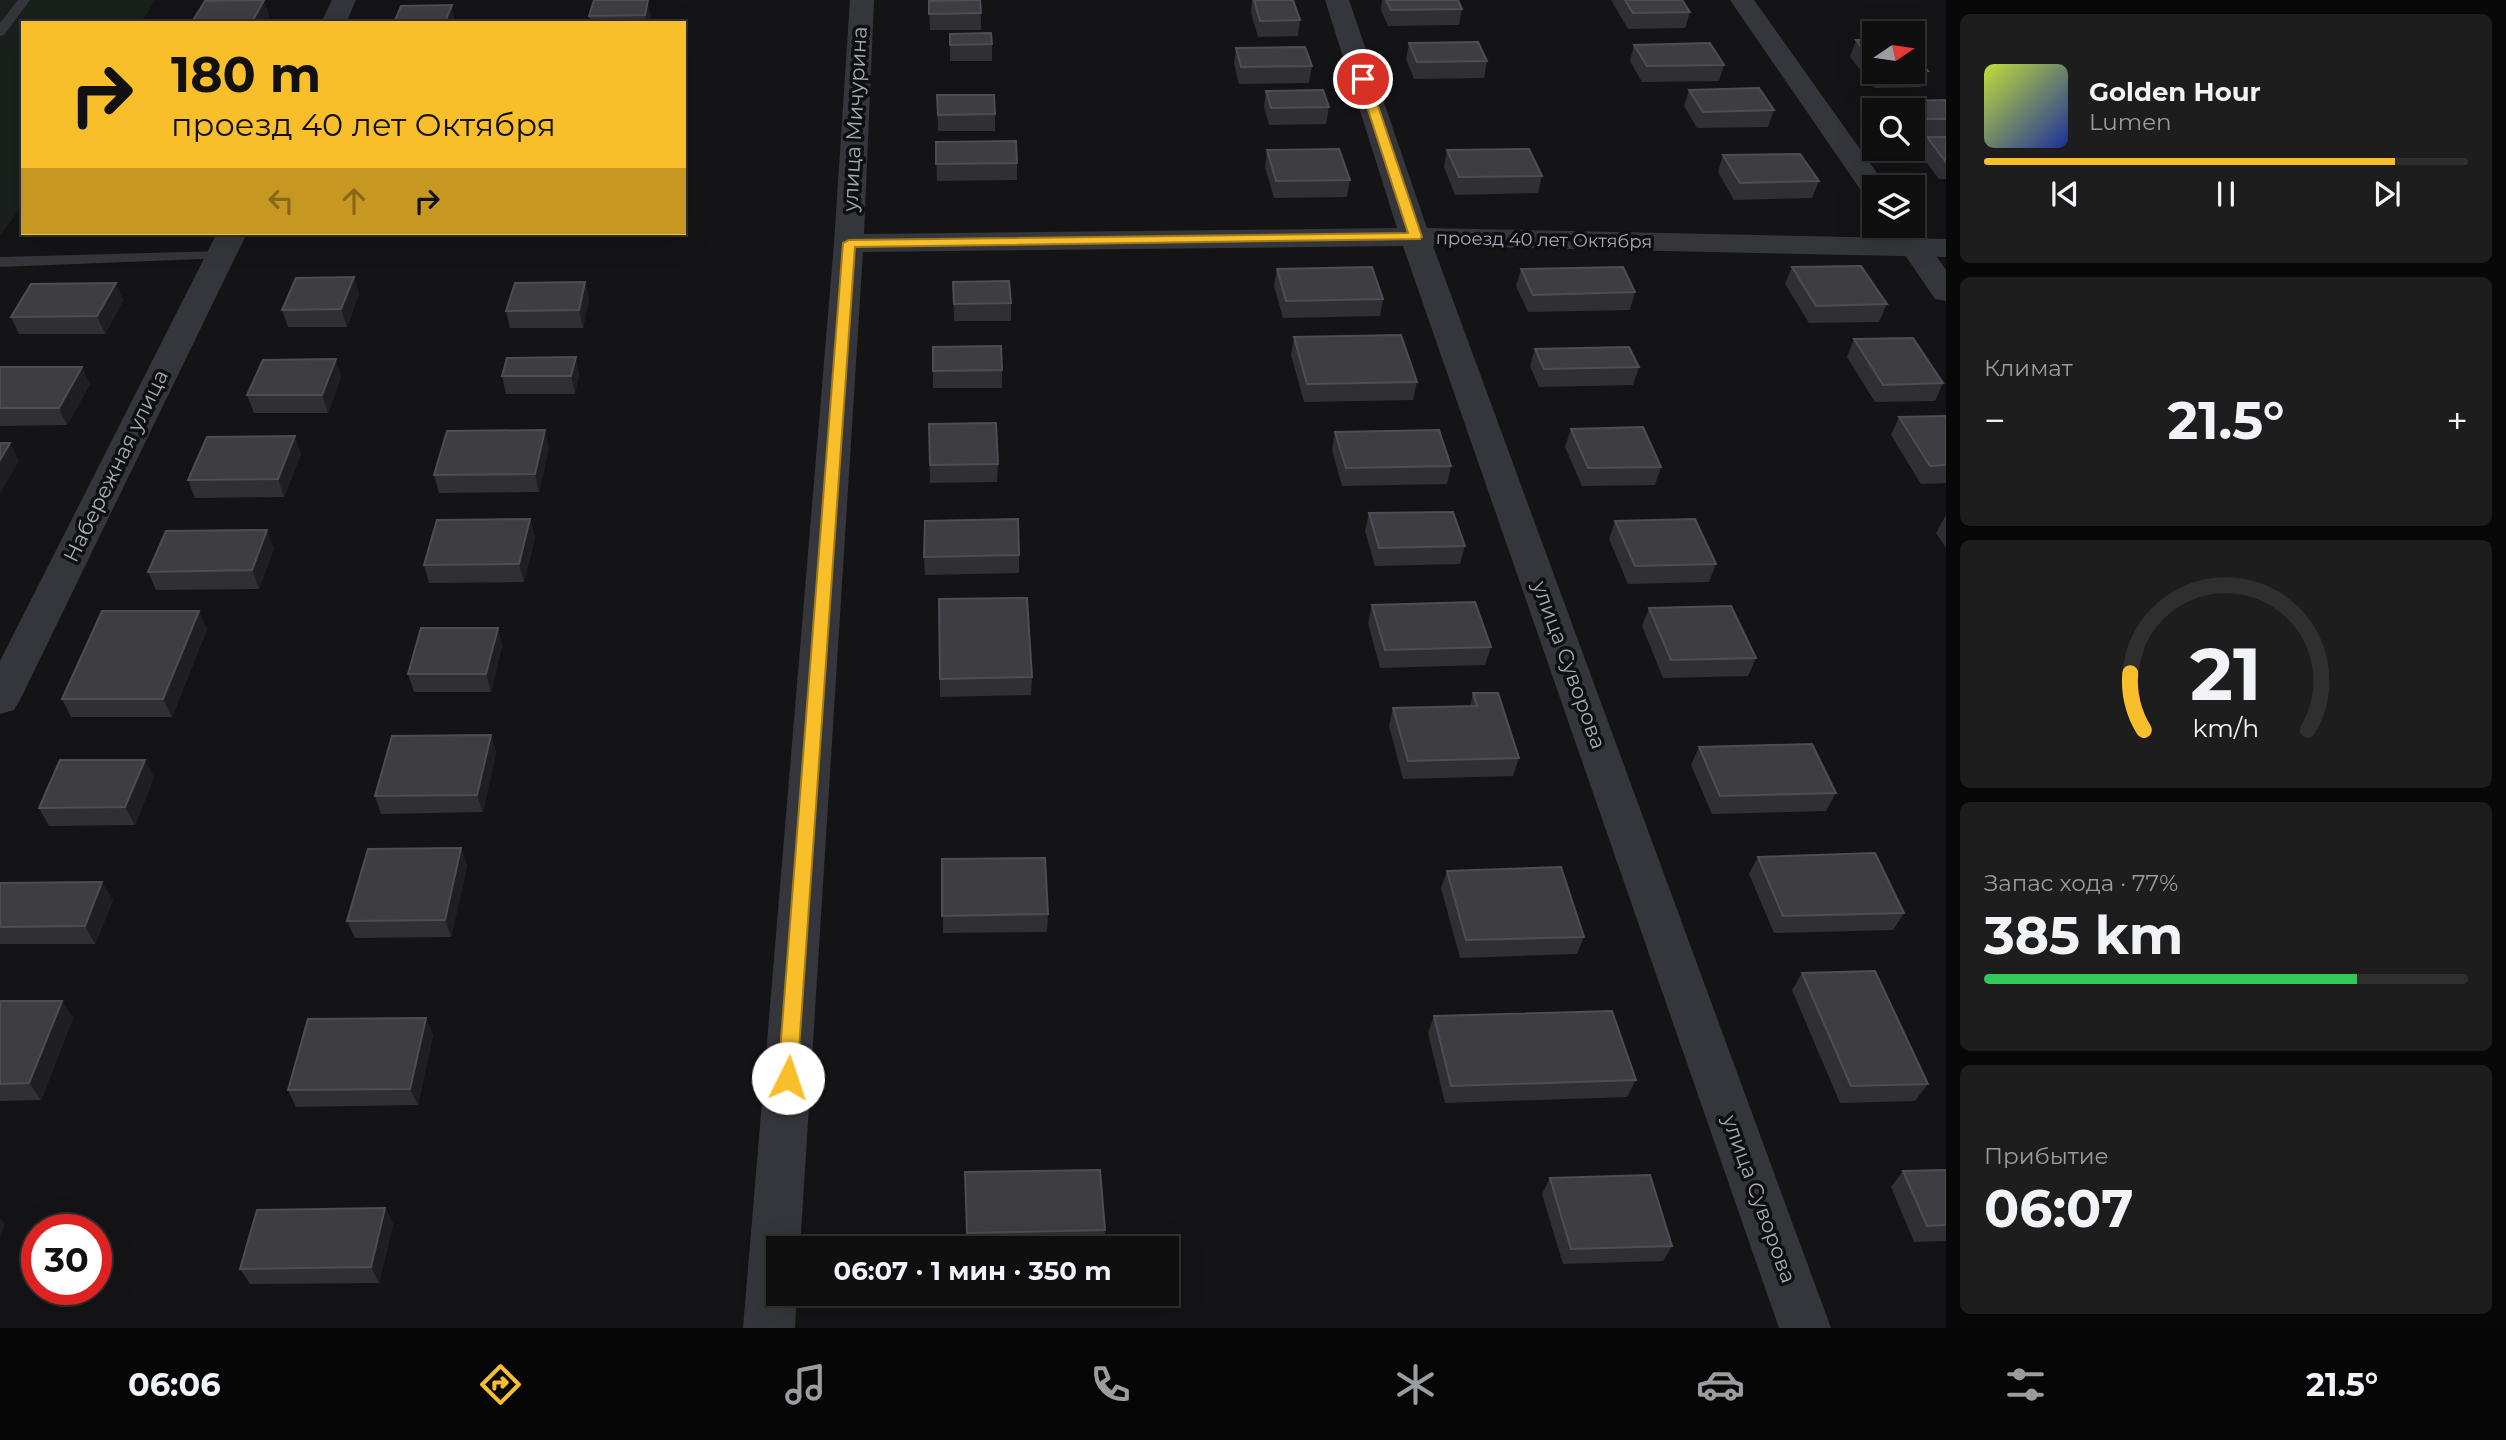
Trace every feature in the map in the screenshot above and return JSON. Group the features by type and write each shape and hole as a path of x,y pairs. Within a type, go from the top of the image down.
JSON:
{"street":[{"path":"334,21 344,0"},
{"name":"улица Мичурина","path":"769,1328 849,243 862,0"},
{"name":"улица Суворова","path":"1338,0 1415,237 1805,1328"},
{"path":"1742,0 1864,175"},
{"name":"проезд 40 лет Октября","path":"849,243 1415,237 1862,237"},
{"path":"1909,238 1946,292"},
{"name":"проезд 40 лет Октября","path":"1911,238 1946,248"},
{"name":"Набережная улица","path":"0,700 227,244"}],"lane":[{"path":"0,32 24,0"},
{"path":"0,262 227,244"}],"shaded area":[{"path":"0,0 155,0 142,21 21,21 21,207 0,236"}],"building":[{"path":"264,0 253,21 193,21 205,1"},
{"path":"594,0 648,0 645,15 589,16"},
{"path":"980,0 981,13 929,14 929,1"},
{"path":"1254,0 1293,0 1300,20 1260,21"},
{"path":"1386,0 1458,0 1462,9 1391,10"},
{"path":"1625,0 1682,0 1690,12 1633,13"},
{"path":"452,5 445,21 395,21 401,6"},
{"path":"991,33 992,44 950,45 950,34"},
{"path":"1478,42 1487,61 1417,62 1409,43"},
{"path":"1710,43 1724,65 1647,66 1634,45"},
{"path":"1305,47 1312,66 1241,67 1236,48"},
{"path":"1759,88 1774,110 1703,112 1689,90"},
{"path":"1323,90 1329,107 1271,108 1266,91"},
{"path":"937,95 994,95 995,114 938,115"},
{"path":"1925,100 1946,100 1946,119 1925,119"},
{"path":"1927,137 1946,137 1946,162"},
{"path":"1016,141 1017,163 936,164 936,142"},
{"path":"1339,149 1350,180 1276,181 1267,150"},
{"path":"1529,149 1542,176 1459,177 1447,150"},
{"path":"1800,154 1819,181 1740,183 1723,155"},
{"path":"1861,266 1887,304 1816,306 1792,267"},
{"path":"1372,267 1383,299 1286,301 1277,269"},
{"path":"1623,267 1635,292 1533,295 1521,269"},
{"path":"354,277 341,309 282,310 296,278"},
{"path":"1009,281 1011,303 954,304 953,282"},
{"path":"585,282 579,310 506,311 515,283"},
{"path":"116,283 97,316 11,317 31,284"},
{"path":"1401,335 1417,382 1307,384 1294,337"},
{"path":"1913,338 1943,383 1883,385 1854,339"},
{"path":"1001,346 1002,370 933,371 933,347"},
{"path":"1629,347 1639,367 1544,369 1535,349"},
{"path":"576,357 571,376 502,376 507,358"},
{"path":"336,359 322,395 247,395 263,360"},
{"path":"0,367 82,367 59,408 0,408"},
{"path":"1946,416 1946,465 1930,466 1899,417"},
{"path":"996,423 998,464 930,465 929,424"},
{"path":"1643,427 1661,467 1588,468 1571,429"},
{"path":"545,430 535,474 434,475 447,431"},
{"path":"1439,430 1451,466 1346,468 1335,432"},
{"path":"295,436 278,479 188,480 207,437"},
{"path":"0,443 10,443 0,460"},
{"path":"1453,512 1465,546 1379,548 1369,513"},
{"path":"530,519 519,564 424,565 437,520"},
{"path":"1018,519 1019,555 924,557 925,521"},
{"path":"1695,519 1716,564 1635,566 1615,521"},
{"path":"267,530 252,570 148,572 166,531"},
{"path":"1027,598 1032,677 940,679 939,599"},
{"path":"1475,602 1491,647 1385,650 1372,605"},
{"path":"1731,606 1756,658 1671,660 1649,608"},
{"path":"102,611 199,611 163,699 62,699"},
{"path":"421,628 498,628 486,674 408,674"},
{"path":"1473,693 1498,693 1519,758 1408,761 1393,708 1477,706"},
{"path":"491,735 477,795 375,796 392,736"},
{"path":"1812,744 1836,793 1720,796 1699,747"},
{"path":"60,760 145,760 125,807 39,808"},
{"path":"461,848 445,920 347,921 368,849"},
{"path":"1875,853 1904,913 1783,916 1758,857"},
{"path":"1045,858 1048,914 942,916 942,859"},
{"path":"1561,867 1584,937 1466,940 1447,871"},
{"path":"102,882 85,926 0,927 0,883"},
{"path":"1875,971 1928,1084 1851,1086 1802,973"},
{"path":"0,1001 62,1001 29,1083 0,1084"},
{"path":"1612,1011 1636,1080 1451,1086 1434,1016"},
{"path":"426,1018 410,1089 288,1090 308,1019"},
{"path":"1100,1170 1105,1230 967,1233 965,1172"},
{"path":"1946,1170 1946,1225 1927,1226 1903,1171"},
{"path":"1650,1175 1672,1246 1571,1249 1550,1178"},
{"path":"385,1208 371,1267 240,1269 257,1210"}],"route":[{"path":"788,1078 849,243 1415,237 1363,79"}]}
